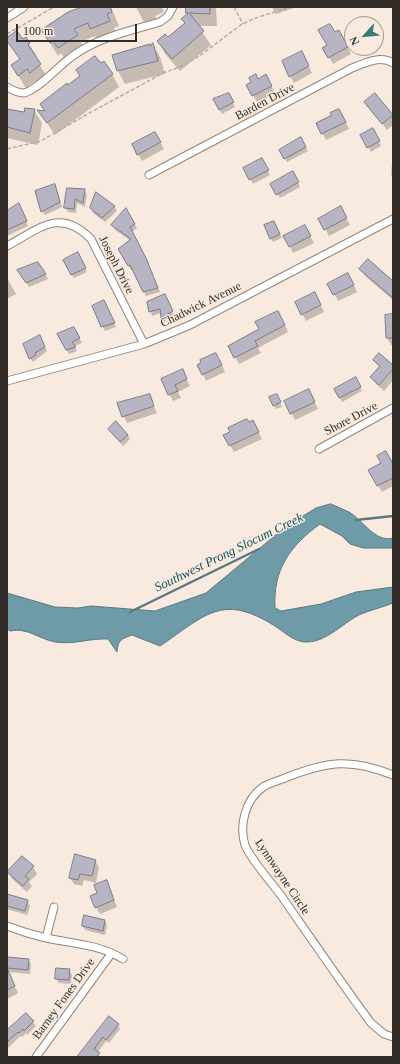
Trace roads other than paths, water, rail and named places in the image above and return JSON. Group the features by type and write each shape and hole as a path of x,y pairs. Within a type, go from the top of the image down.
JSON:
{"street":[{"path":"7,18 24,7"},
{"path":"7,87 12,91 24,93 33,89 70,57 91,44 160,22 168,16 173,7"},
{"name":"Barden Drive","path":"149,175 352,68 380,60 388,60 393,64"},
{"name":"Chadwick Avenue","path":"7,381 144,344 190,325 393,220"},
{"name":"Joseph Drive","path":"7,246 47,225 59,222 73,225 84,232 91,239 144,344"},
{"name":"Shore Drive","path":"319,449 393,408"},
{"name":"Lynnwayne Circle","path":"393,775 374,768 353,763 337,764 304,770 263,787 249,802 245,811 243,828 245,846 363,1012 376,1029 393,1038"},
{"path":"46,938 54,907"},
{"path":"7,926 46,938 80,943 105,950 123,959"},
{"name":"Barney Fones Drive","path":"36,1057 111,954"}],"water":[{"path":"331,504 349,512 380,537 387,539 393,538 393,548 363,548 350,544 342,536 320,524 309,532 292,550 280,570 275,594 275,608 281,611 321,604 356,592 393,587 393,603 361,614 329,635 315,641 300,641 292,638 259,617 243,611 229,609 203,617 160,646 132,635 128,636 119,642 117,652 108,639 62,643 49,641 27,632 16,630 10,631 7,629 7,593 55,607 78,608 91,606 155,611 206,593 284,528 316,508"}],"waterway":[{"name":"Southwest Prong Slocum Creek","path":"356,520 393,516"},
{"name":"Southwest Prong Slocum Creek","path":"130,612 259,549"}]}
